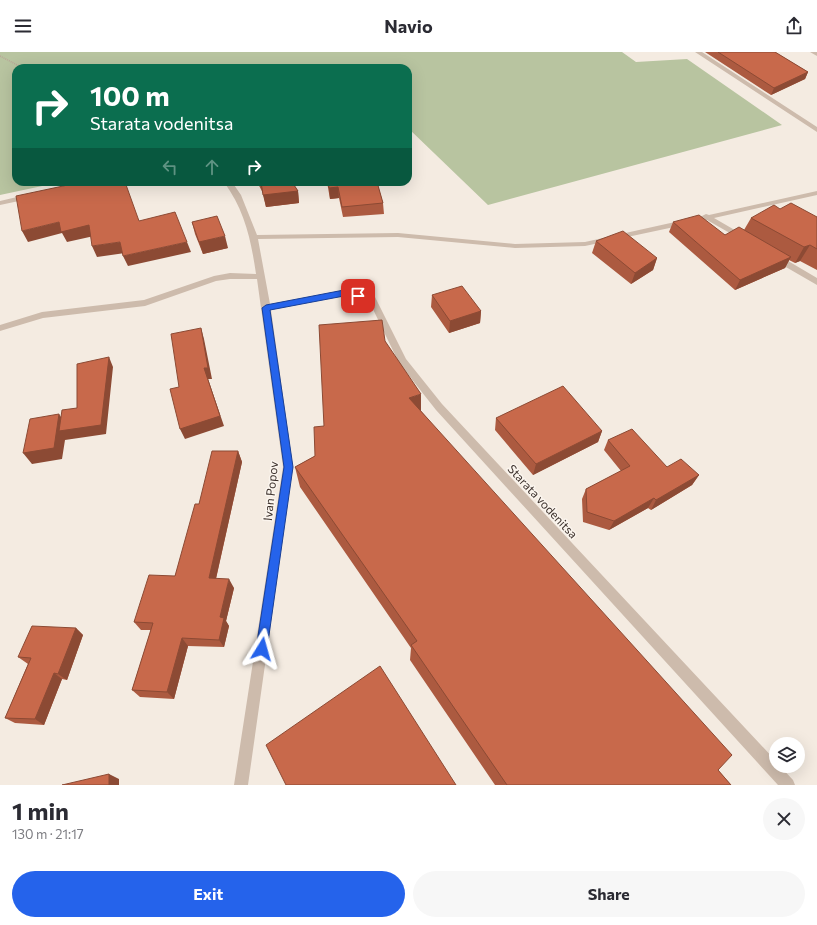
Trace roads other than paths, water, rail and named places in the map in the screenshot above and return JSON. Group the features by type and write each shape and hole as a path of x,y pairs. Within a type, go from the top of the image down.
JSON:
{"street":[{"path":"698,52 817,130"},
{"path":"813,52 817,54"},
{"name":"Ivan Popov","path":"231,186 237,195 254,237 266,308 288,467 242,785"},
{"path":"254,237 398,235 515,246 584,244 706,216 817,193"},
{"path":"0,203 38,194"},
{"path":"706,216 752,243"},
{"path":"765,251 817,282"},
{"path":"0,328 42,315 145,303 214,279 230,276 261,278"},
{"name":"Starata vodenitsa","path":"266,308 344,293 372,299 402,361 440,407 788,785"}]}
